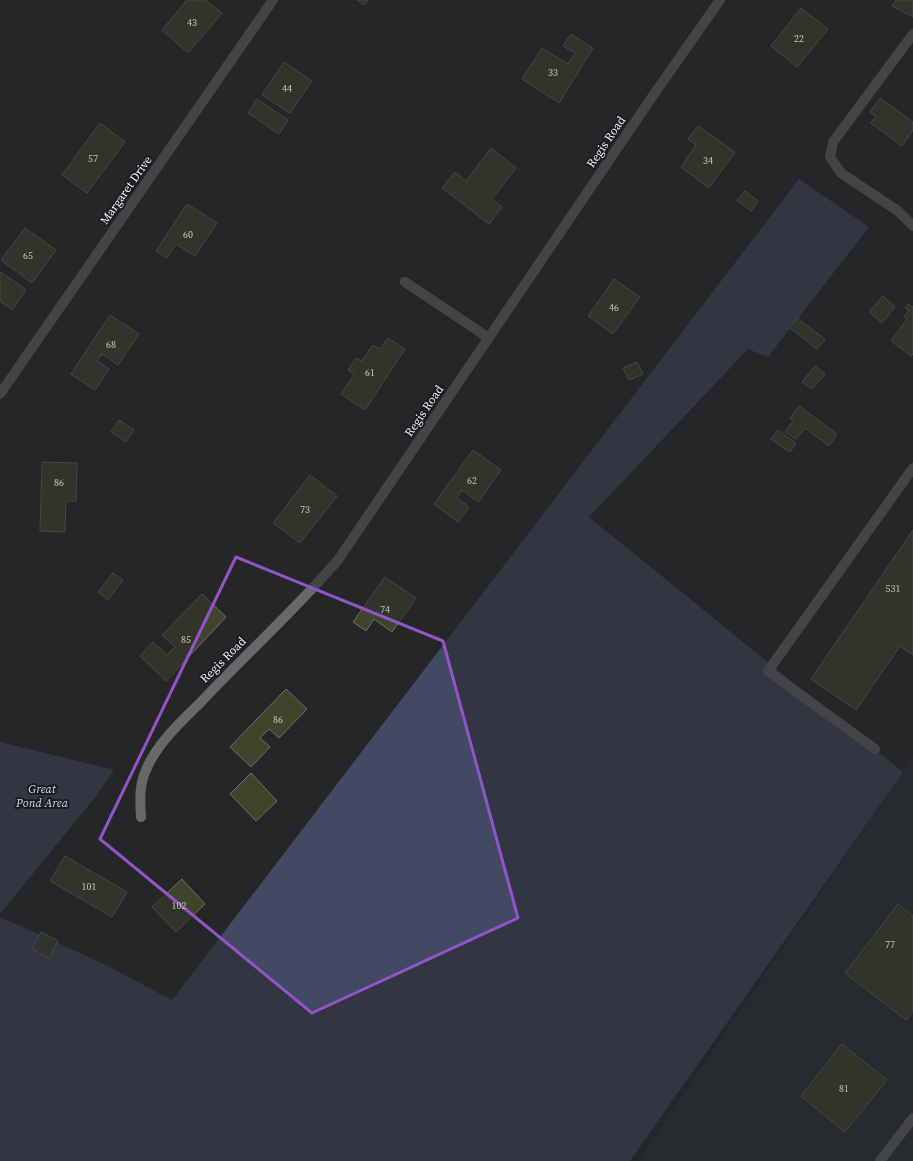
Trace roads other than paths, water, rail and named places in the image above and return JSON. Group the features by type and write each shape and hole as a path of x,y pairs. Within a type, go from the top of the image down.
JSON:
{"street":[{"name":"Margaret Drive","path":"0,394 273,0"},
{"name":"Regis Road","path":"141,817 141,786 146,770 157,750 174,729 311,591 338,560 720,0"},
{"path":"913,34 834,142 830,157 841,173 898,211 913,226"},
{"path":"405,282 489,338"},
{"path":"876,749 768,671 913,468"},
{"path":"880,1161 913,1118"}],"park label":[{"name":"Great Pond Area","path":"42,796"}]}
